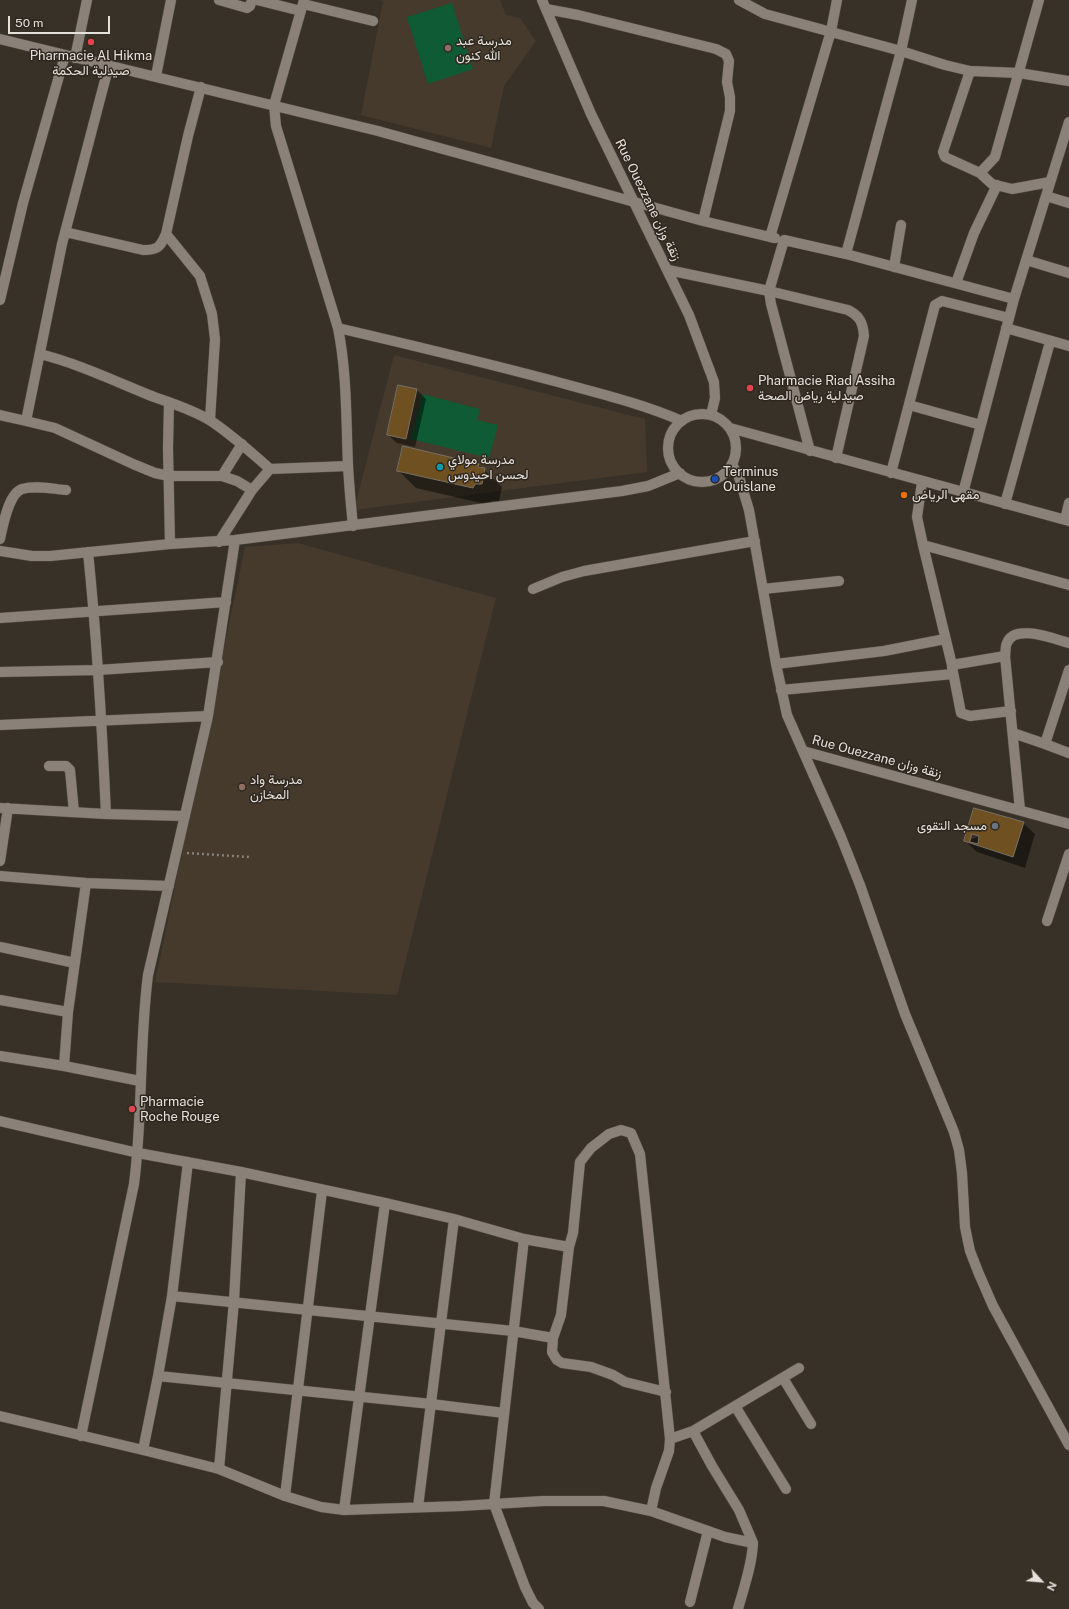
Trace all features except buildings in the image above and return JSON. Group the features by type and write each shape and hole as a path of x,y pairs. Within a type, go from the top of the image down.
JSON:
{"street":[{"path":"0,300 23,203 87,0"},
{"path":"156,76 171,0"},
{"path":"219,0 247,8 250,6 252,0"},
{"path":"257,0 302,5 373,21"},
{"path":"739,0 765,14 831,31 945,65 970,71 1019,73 1069,81"},
{"path":"770,237 831,31 837,0"},
{"path":"846,254 901,51 912,0"},
{"path":"980,172 995,156 1039,0"},
{"path":"302,5 274,105 276,126 338,328 343,354 347,402 348,466 353,526"},
{"path":"544,5 578,15 716,49 726,54 729,61 727,82 730,97 730,111 703,221"},
{"name":"Rue Ouezzane زنقة وزان","path":"544,5 591,114 689,315 714,382 715,398 711,415"},
{"path":"0,39 274,105 450,150 703,221 846,254 1014,299"},
{"path":"26,421 65,232 109,65"},
{"path":"970,71 942,152 945,157 980,172 992,184 1012,189 1050,182"},
{"path":"65,232 143,250 153,250 158,247 166,234 200,87"},
{"path":"963,493 1014,299 1050,182 1066,142 1069,122"},
{"path":"956,283 974,233 997,185"},
{"path":"1046,196 1069,203"},
{"path":"894,267 901,225"},
{"path":"166,234 200,276 212,314 214,339 210,420"},
{"path":"784,240 769,291 771,304 810,451"},
{"path":"1026,260 1069,273"},
{"path":"668,270 769,291 848,310 854,313 861,322 864,336 836,458"},
{"path":"891,473 935,304 942,301 1008,323 1050,342 1069,346"},
{"path":"338,328 456,355 610,396 647,407 682,421"},
{"path":"1005,504 1050,342"},
{"path":"40,354 88,368 149,395 194,412 210,420 242,444 270,469 348,466"},
{"path":"169,402 168,476 170,544"},
{"path":"909,405 981,425"},
{"path":"696,414 711,415 725,422 733,434 736,449 732,464 722,475 715,479 701,482 686,478 671,461 669,446 673,432 682,421 696,414"},
{"path":"0,415 55,428 140,468 168,476 222,476 237,481 252,490"},
{"path":"730,428 922,482 1067,520 1069,503"},
{"path":"222,476 242,444"},
{"name":"Rue Ouezzane زنقة وزان","path":"732,464 744,491 755,541 776,664 787,715 803,751 1069,824"},
{"path":"219,542 252,490 270,469"},
{"path":"0,551 32,556 170,544 219,542 622,491 648,486 680,473"},
{"path":"922,482 917,517 953,670 961,713 970,716 1011,711"},
{"path":"0,539 8,507 16,493 22,489 34,488 66,490"},
{"path":"81,1436 128,1219 138,1153 140,1081 148,975 208,716 218,662 235,540"},
{"path":"533,589 562,577 584,571 755,541"},
{"path":"923,545 1069,585"},
{"path":"88,552 102,722 106,814"},
{"path":"763,589 839,581"},
{"path":"0,618 226,602"},
{"path":"1020,810 1005,656 1006,643 1010,637 1018,633 1028,633 1069,643"},
{"path":"776,664 884,651 945,639"},
{"path":"782,690 953,670 1005,656"},
{"path":"0,672 98,670 218,662"},
{"path":"1044,744 1069,670"},
{"path":"0,725 102,722 164,717 208,716"},
{"path":"1013,733 1069,753"},
{"path":"803,751 849,858 905,1014 954,1132 959,1150 962,1173 965,1227 970,1251 978,1274 993,1306 1069,1446"},
{"path":"49,766 66,766 70,770 74,812"},
{"path":"0,861 4,808 106,814 185,816"},
{"path":"1047,921 1069,854"},
{"path":"0,876 86,883 169,886"},
{"path":"64,1066 68,1012 86,883"},
{"path":"0,947 75,963"},
{"path":"0,1000 68,1012"},
{"path":"0,1056 64,1066 140,1081"},
{"path":"0,1121 138,1153 241,1172 385,1203 454,1219 524,1239 569,1247"},
{"path":"651,1511 656,1488 669,1451 670,1439 666,1392 640,1154 631,1133 621,1130 609,1134 591,1148 580,1162 574,1233 569,1247 561,1315 553,1338 552,1352 557,1360 562,1363 591,1367 613,1375 625,1382 666,1392"},
{"path":"143,1450 172,1296 188,1162"},
{"path":"219,1469 234,1301 241,1172"},
{"path":"285,1496 322,1190"},
{"path":"344,1510 385,1203"},
{"path":"418,1507 454,1219"},
{"path":"524,1239 494,1504 525,1587 533,1603 539,1609"},
{"path":"172,1296 234,1301 513,1331 553,1338"},
{"path":"670,1439 692,1431 799,1368"},
{"path":"158,1376 504,1413"},
{"path":"783,1378 811,1424"},
{"path":"735,1406 786,1489"},
{"path":"0,1416 219,1469 285,1496 320,1507 344,1510 543,1501 604,1501 651,1511 725,1537 753,1542"},
{"path":"692,1431 739,1510 753,1542 753,1554 738,1609"},
{"path":"690,1602 708,1531"}],"path":[{"path":"177,853 249,857"}],"shaded area":[{"path":"379,0 500,0 506,15 520,18 536,41 504,86 491,148 361,115 383,1"},
{"path":"394,355 645,419 647,472 354,510"},
{"path":"298,543 496,598 397,995 155,982 245,547"}],"green space":[{"path":"452,3 473,69 428,84 407,17"},
{"path":"422,394 480,409 477,420 498,425 489,458 411,439"}],"place":[{"name":"Pharmacie Al Hikma صيدلية الحكمة","path":"91,42"},
{"name":"مدرسة عبد الله كنون","path":"448,48"},
{"name":"Pharmacie Riad Assiha صيدلية رياض الصحة","path":"750,388"},
{"name":"مدرسة مولاي لحسن احيدوس","path":"440,467"},
{"name":"Terminus Ouislane","path":"715,479"},
{"name":"مقهى الرياض","path":"904,495"},
{"name":"مدرسة واد المخازن","path":"242,787"},
{"name":"مسجد التقوى","path":"995,826"},
{"name":"Pharmacie Roche Rouge","path":"132,1109"}]}
